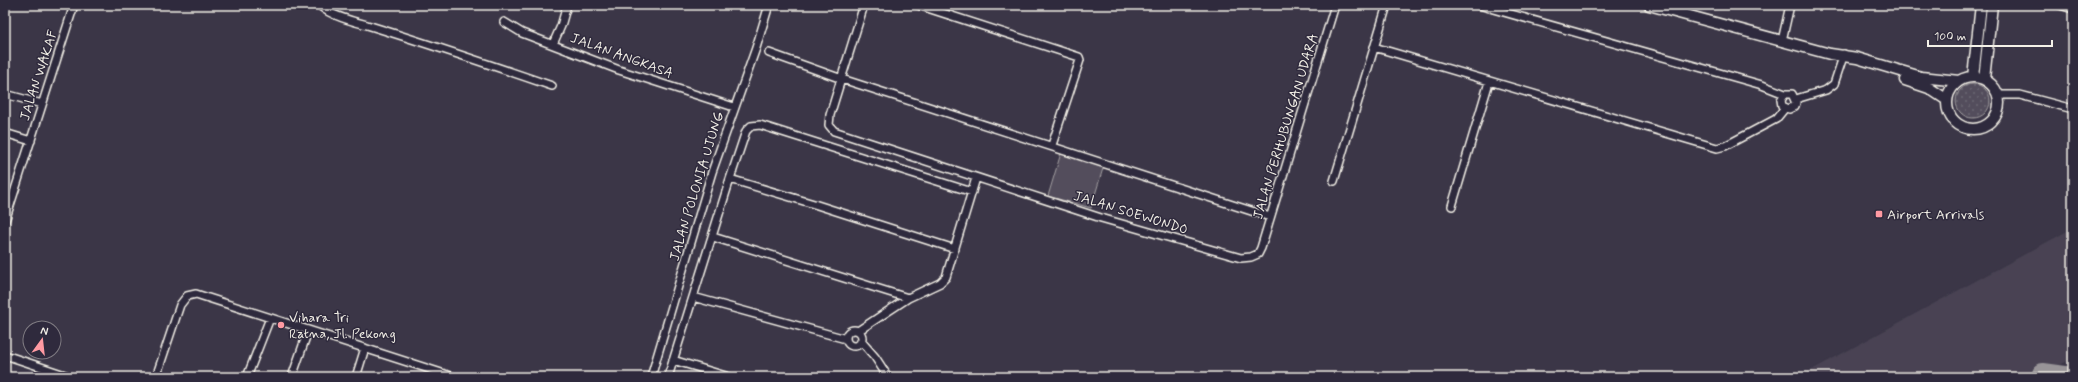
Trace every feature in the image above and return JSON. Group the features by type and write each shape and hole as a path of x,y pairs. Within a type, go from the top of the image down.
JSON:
{"main road":[{"path":"1649,5 1921,77 1959,81 1973,77 1984,79 1992,85 1998,95 1999,106 1995,118 1986,125 1971,130 1956,122 1950,113 1947,100 1951,88 1959,81"},
{"path":"1973,77 1981,5"},
{"path":"1984,79 1992,5"},
{"path":"1844,57 1924,86 1947,100"}],"street":[{"name":"JALAN WAKAF","path":"5,221 74,5"},
{"path":"320,5 327,11 361,23 552,86"},
{"path":"553,44 562,26 567,5"},
{"name":"JALAN POLONIA UJUNG","path":"651,377 712,172 756,48 769,5"},
{"path":"842,79 864,5"},
{"path":"918,5 1079,57 1080,60 1052,145"},
{"name":"JALAN PERHUBUNGAN UDARA","path":"1258,254 1335,5"},
{"path":"1334,181 1386,5"},
{"path":"1479,5 1762,85 1785,94 1792,94 1796,100 1795,106 1789,109 1785,108"},
{"path":"1782,41 1790,5"},
{"path":"2060,5 2073,9"},
{"name":"JALAN ANGKASA","path":"504,22 522,33 619,70 734,107"},
{"path":"1374,47 1717,148 1725,146 1776,119 1785,108"},
{"path":"770,53 842,79 1052,145 1270,217"},
{"path":"1796,100 1826,90 1834,84 1844,57"},
{"name":"JALAN SOEWONDO","path":"842,79 829,120 831,128 838,133 1101,218 1241,258 1258,254"},
{"path":"1452,206 1489,82"},
{"path":"5,94 42,104"},
{"path":"1785,94 1781,100 1782,106 1785,108"},
{"path":"1998,95 2020,94 2073,109"},
{"path":"668,377 730,179 746,131 751,126 760,125 972,192"},
{"path":"5,133 31,141"},
{"path":"846,339 848,332 854,330 858,331 908,298 943,280 955,249 976,178"},
{"path":"730,179 955,249"},
{"path":"713,237 908,298"},
{"path":"156,377 180,305 185,297 190,295 204,295 308,331 365,348 436,374 454,377"},
{"path":"693,297 846,339 853,345 861,341"},
{"path":"247,377 270,318"},
{"path":"292,377 308,331"},
{"path":"858,331 861,335 861,341 875,357 888,377"},
{"path":"356,377 365,348"},
{"path":"5,355 71,377"},
{"path":"673,360 729,377"}],"shaded area":[{"path":"1970,84 1976,84 1980,85 1987,91 1990,101 1989,108 1983,115 1976,118 1970,118 1966,117 1959,111 1956,104 1956,98 1957,94 1963,87"},
{"path":"1061,153 1104,165 1091,208 1048,196"},
{"path":"2073,228 2073,358 2037,377 1799,377"}],"taxiway":[{"path":"2043,374 2065,377"}],"place":[{"name":"Airport Arrivals","path":"1879,214"},
{"name":"Vihara Tri Ratna, Jl. Pekong","path":"281,325"}]}
